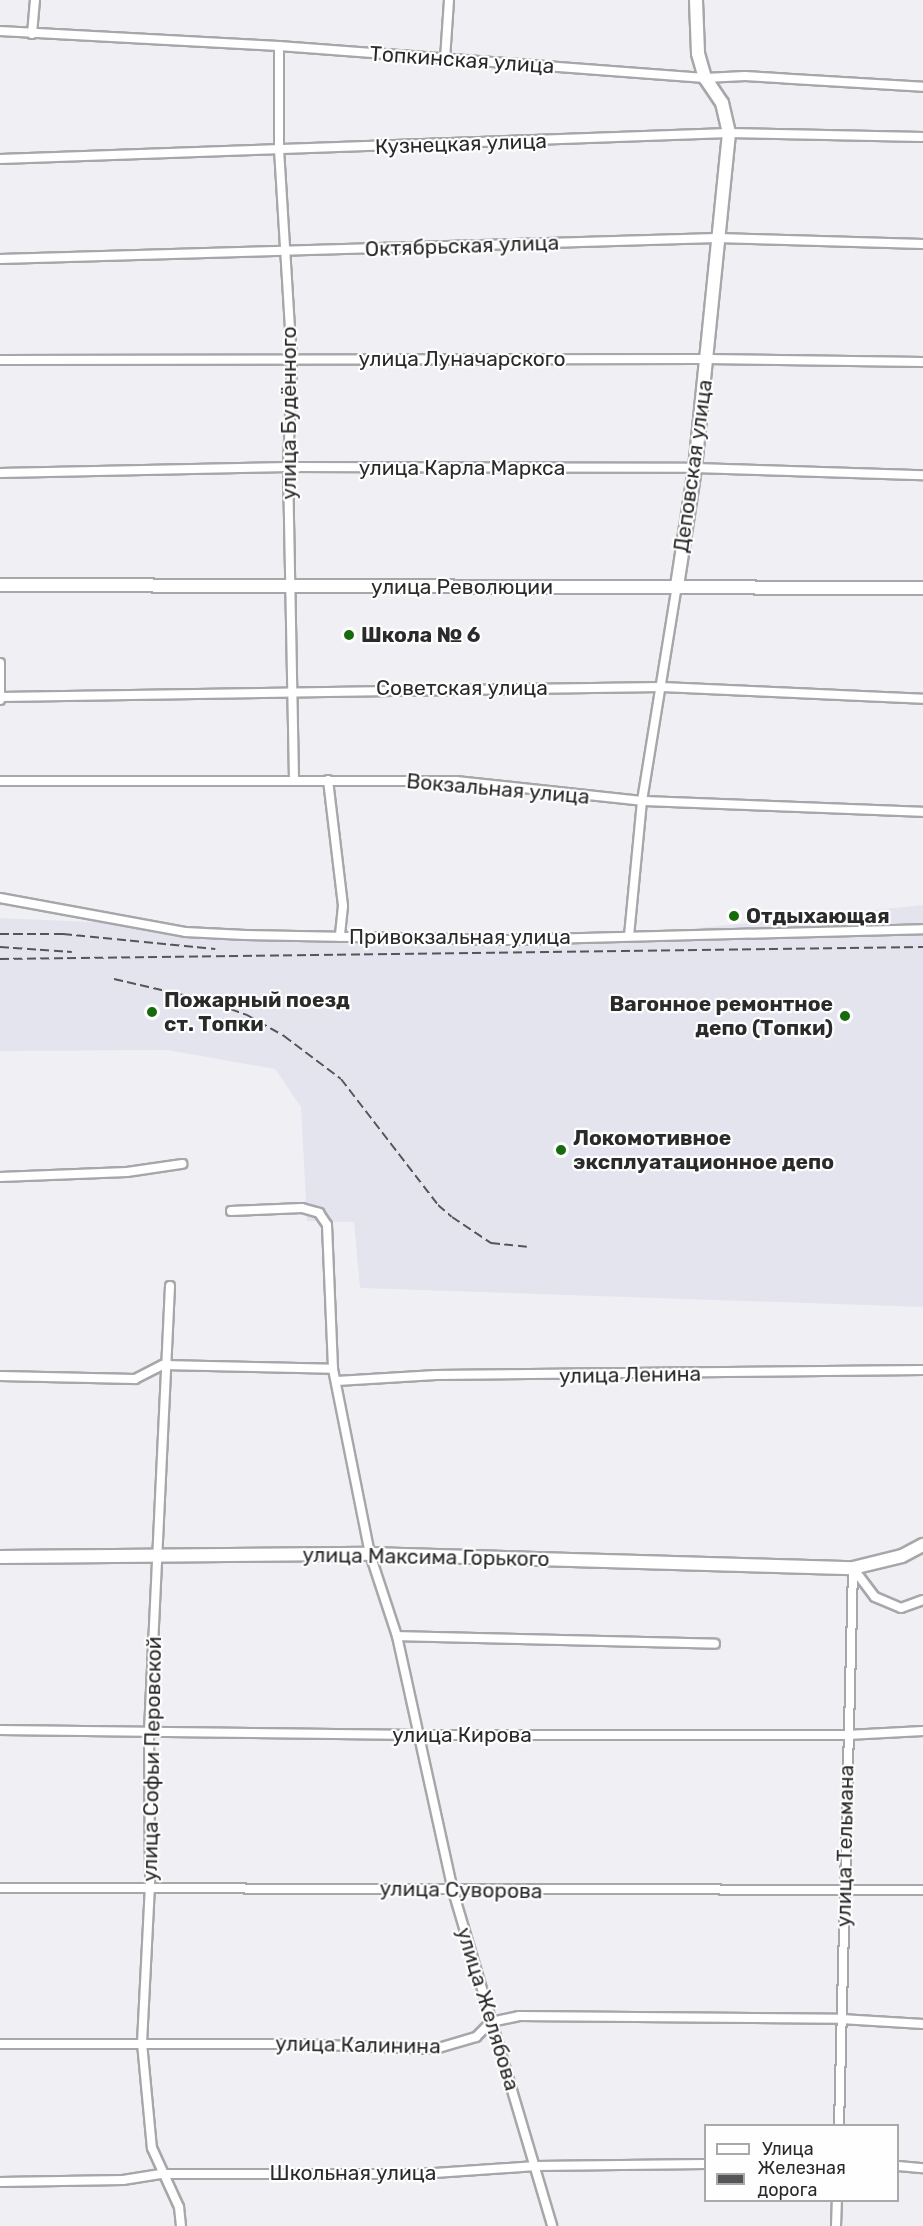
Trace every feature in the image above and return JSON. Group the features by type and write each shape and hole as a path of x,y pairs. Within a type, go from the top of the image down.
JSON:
{"street":[{"path":"32,34 35,0"},
{"path":"445,59 449,0"},
{"name":"Деповская улица","path":"629,936 642,801 662,687 695,468 729,133 722,103 705,78 698,53 696,0"},
{"name":"Топкинская улица","path":"0,31 279,46 705,78 923,87"},
{"name":"улица Будённого","path":"279,46 279,149 292,360 288,467 294,780"},
{"name":"Кузнецкая улица","path":"0,159 729,133 923,137"},
{"name":"Октябрьская улица","path":"0,259 717,238 923,244"},
{"name":"улица Луначарского","path":"0,360 707,359 923,362"},
{"name":"улица Карла Маркса","path":"0,472 288,467 695,468 923,475"},
{"name":"улица Революции","path":"0,585 923,588"},
{"path":"0,663 0,698"},
{"name":"Советская улица","path":"0,698 293,690 662,687 923,699"},
{"path":"328,780 343,906 340,937"},
{"name":"Вокзальная улица","path":"0,781 456,781 642,801 923,812"},
{"name":"Привокзальная улица","path":"0,898 185,932 340,937 629,936 923,929"},
{"path":"0,1177 106,1173 182,1164"},
{"name":"улица Желябова","path":"231,1212 302,1209 320,1213 327,1226 333,1370 370,1554 397,1636 453,1891 552,2226"},
{"name":"улица Софьи Перовской","path":"170,1286 163,1365 149,1733 150,1885 142,2043 146,2117 161,2174 179,2207 182,2226"},
{"path":"0,1377 135,1379 163,1365 333,1370"},
{"name":"улица Ленина","path":"337,1382 426,1375 923,1370"},
{"name":"улица Максима Горького","path":"0,1557 370,1554 853,1568 902,1556 923,1545"},
{"path":"853,1568 875,1597 901,1608 923,1600"},
{"name":"улица Тельмана","path":"839,2124 847,1735 853,1568"},
{"path":"397,1636 715,1644"},
{"name":"улица Кирова","path":"0,1731 420,1735 847,1735 923,1731"},
{"name":"улица Суворова","path":"0,1888 150,1885 453,1891 845,1892 923,1890"},
{"name":"улица Калинина","path":"0,2044 142,2043 435,2049 476,2037 491,2022 519,2016 841,2019 923,2024"},
{"name":"Школьная улица","path":"0,2182 123,2180 161,2174 420,2174 536,2166 704,2164"},
{"path":"899,2166 923,2168"},
{"path":"836,2226 837,2202"}],"shaded area":[{"path":"923,905 923,1307 360,1288 354,1222 307,1221 301,1107 275,1069 167,1050 0,1051 0,918 508,940 629,935"}],"railway":[{"path":"0,934 63,934 215,949"},
{"path":"0,947 72,952"},
{"path":"0,959 923,947"},
{"path":"114,979 205,1000 247,1015 284,1036 341,1079 438,1205 491,1243 527,1247"}],"place":[{"name":"Школа № 6","path":"349,635"},
{"name":"Отдыхающая","path":"734,916"},
{"name":"Пожарный поезд ст. Топки","path":"152,1012"},
{"name":"Вагонное ремонтное депо (Топки)","path":"845,1016"},
{"name":"Локомотивное эксплуатационное депо","path":"561,1150"}]}
